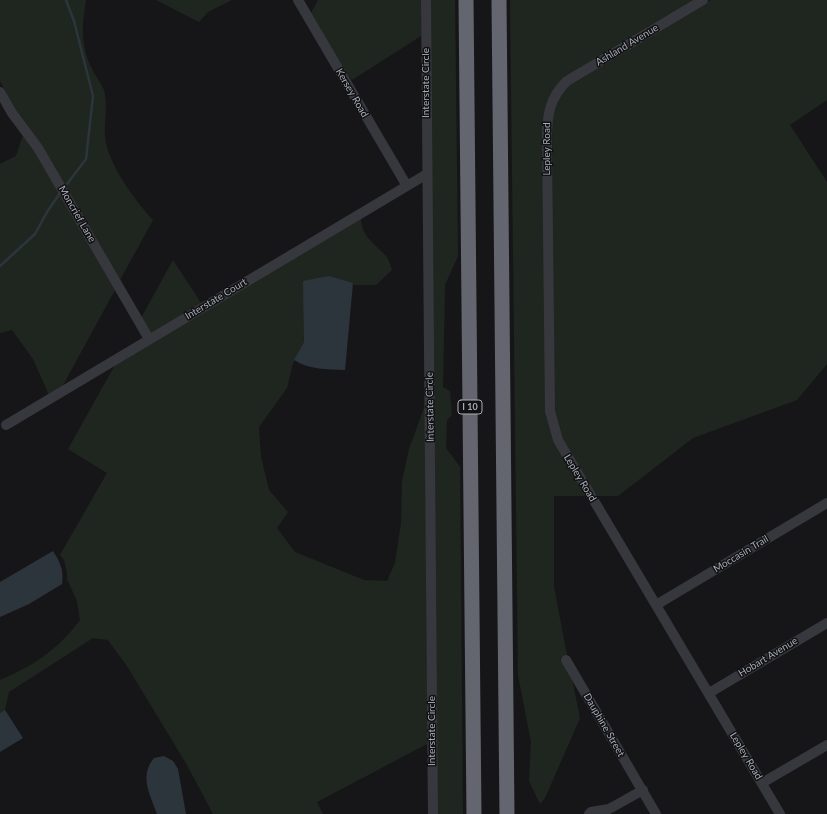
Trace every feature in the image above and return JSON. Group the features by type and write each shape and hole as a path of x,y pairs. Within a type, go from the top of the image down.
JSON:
{"highway":[{"name":"I 10","path":"466,0 474,814"},
{"path":"499,0 507,814"}],"street":[{"name":"Kersey Road","path":"298,0 407,186"},
{"name":"Interstate Circle","path":"426,0 433,814"},
{"name":"Ashland Avenue","path":"555,96 567,81 703,0"},
{"name":"Moncrief Lane","path":"0,92 12,113 38,148 149,339"},
{"name":"Lepley Road","path":"555,96 547,118 551,418 558,440 780,814"},
{"name":"Interstate Court","path":"6,426 149,339 427,174"},
{"name":"Moccasin Trail","path":"656,605 827,503"},
{"name":"Hobart Avenue","path":"709,693 827,623"},
{"name":"Dauphine Street","path":"566,660 656,814"},
{"path":"762,783 827,745"},
{"path":"590,813 609,809 643,790"}],"shaded area":[{"path":"0,0 86,0 83,27 85,51 92,69 104,90 106,101 105,136 107,147 116,169 123,181 138,203 153,220 120,280 42,146 16,111 0,81"},
{"path":"156,0 232,0 208,12 199,22"},
{"path":"318,0 421,0 421,36 352,80 346,73 311,13"},
{"path":"430,0 455,0 458,256 445,285 443,387 450,391 452,415 447,420 446,448 460,467 463,814 437,814"},
{"path":"510,0 695,0 553,90 545,108 543,141 546,412 554,442 586,496 554,496 554,587 567,655 560,659 572,679 580,718 545,798 540,804 529,781 531,742 518,675"},
{"path":"711,0 827,0 827,100 790,125 827,182 827,364 797,400 693,438 618,496 597,496 562,438 554,410 552,118 557,100 570,84"},
{"path":"23,135 34,150 115,290 62,387 49,395 33,359 12,330 0,333 0,164 16,156"},
{"path":"361,218 363,230 386,257 392,270 376,285 356,285 329,276 304,314 304,342 293,363 287,388 259,427 261,457 269,490 288,512 277,528 295,552 364,580 387,581 395,563 401,523 402,482 409,449 425,405 428,814 427,744 317,802 323,814 213,814 187,765 127,666 108,640 93,638 9,692 5,710 0,713 0,680 34,663 44,656 64,639 80,620 77,601 67,579 64,560 60,555 107,473 68,449 115,365"},
{"path":"173,260 201,303 151,333 141,318"},
{"path":"329,276 353,283 345,370 306,366 294,360 304,342 303,281"},
{"path":"53,551 61,566 62,584 29,604 0,617 0,582"},
{"path":"5,710 23,738 0,752 0,713"},
{"path":"164,756 173,761 178,769 186,814 157,814 147,785 147,772 154,758"}],"waterway":[{"path":"64,188 86,159 93,96 74,21 66,0"},
{"path":"0,266 35,234 47,212 60,193"}]}
